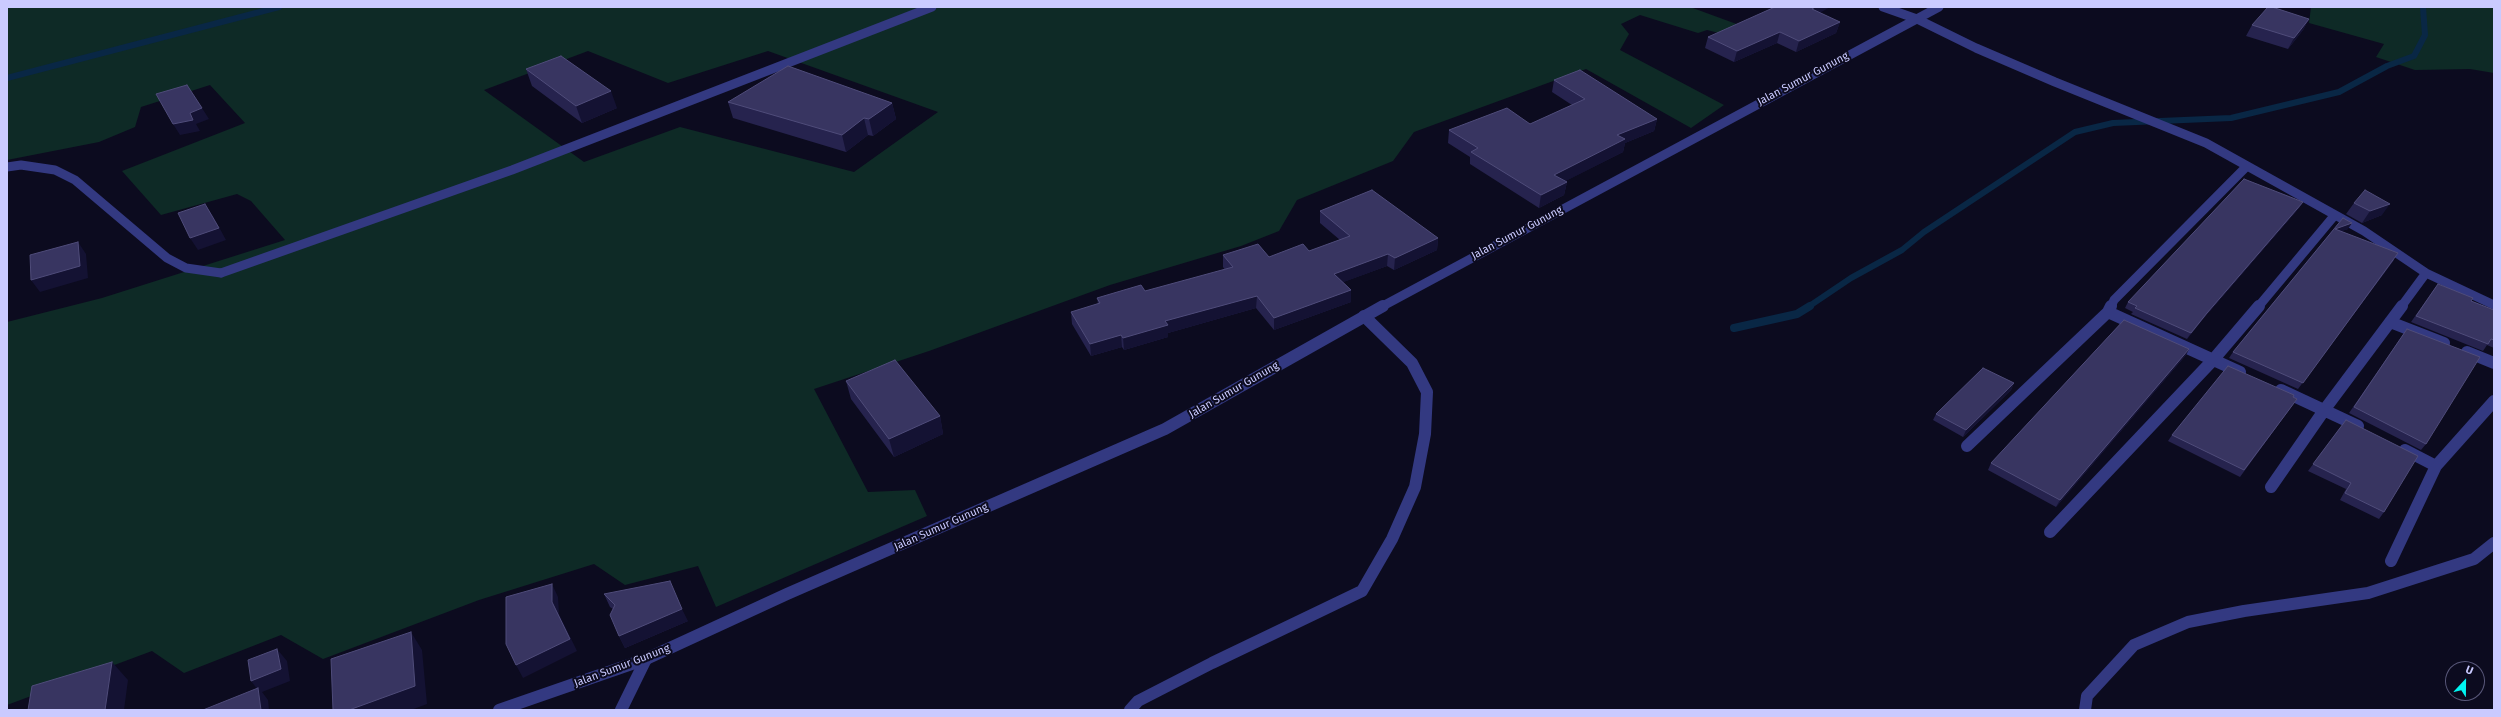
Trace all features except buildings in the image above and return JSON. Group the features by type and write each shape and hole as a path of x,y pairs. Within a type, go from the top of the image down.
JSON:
{"street":[{"path":"7,167 21,165 55,170 75,180 167,258 186,268 221,272 512,170 932,7"},
{"path":"1883,7 1917,19 1976,48 2206,143 2364,232 2426,273 2494,305"},
{"name":"Jalan Sumur Gunung","path":"499,710 646,659 787,594 1165,429 1364,316 1939,7"},
{"path":"1967,446 2108,312 2114,300 2247,166"},
{"path":"2050,532 2213,360 2334,216"},
{"path":"2271,487 2325,409 2426,273"},
{"path":"2108,312 2248,375"},
{"path":"1130,710 1138,701 1362,591 1392,539 1415,486 1425,434 1427,392 1412,363 1364,316"},
{"path":"2390,322 2494,363"},
{"path":"2269,384 2325,409 2366,430"},
{"path":"2391,561 2436,466 2494,401"},
{"path":"2394,445 2436,466"},
{"path":"2085,710 2088,696 2134,645 2188,622 2244,611 2368,593 2474,558 2494,543"},
{"path":"621,710 646,659"}],"green space":[{"path":"7,7 1690,7 1742,26 1731,36 1707,30 1698,33 1640,15 1621,24 1629,34 1620,50 1724,105 1691,128 1586,69 1414,132 1393,161 1297,200 1279,231 1241,246 1110,285 929,351 814,389 868,492 915,490 927,516 716,607 698,566 625,585 594,564 479,600 323,659 281,635 184,673 152,651 7,705 7,322 102,298 285,240 251,201 237,194 161,215 122,171 245,123 210,85 141,107 135,127 99,142 7,160","holes":["588,51 668,83 768,51 938,112 854,172 680,127 584,162 484,90"]},
{"path":"2311,7 2494,7 2494,73 2470,69 2415,70 2376,57 2384,44 2309,23"}],"waterway":[{"path":"7,78 279,7"},
{"path":"1808,307 1851,278 1902,250 1924,232 2075,132 2113,123 2231,118 2339,92 2387,66 2414,56 2425,35 2423,7"},
{"path":"1734,328 1797,314 1810,306"}]}
